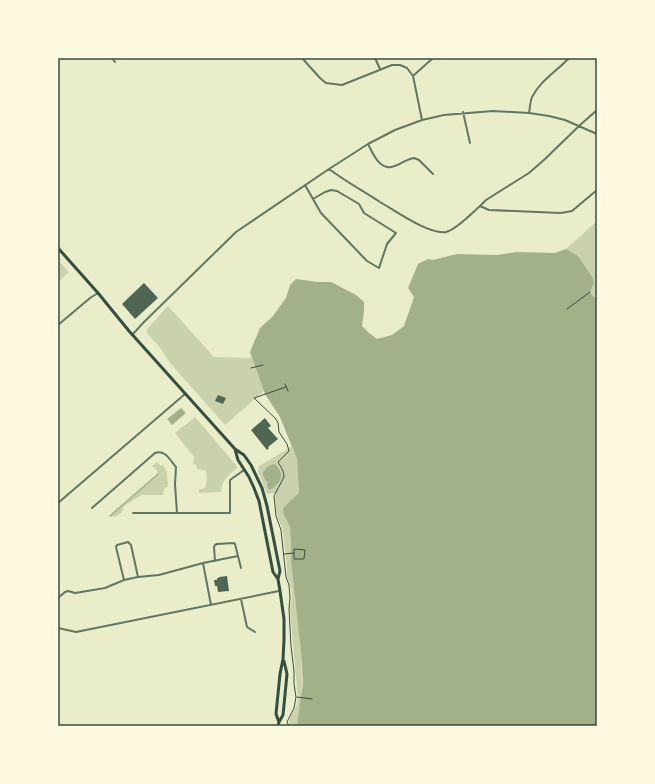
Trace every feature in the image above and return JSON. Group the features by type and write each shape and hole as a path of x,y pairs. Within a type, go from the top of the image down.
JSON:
{"main road":[{"path":"58,248 98,293 132,335 235,450 244,455 251,465 262,488 280,571 278,579 284,619 283,659 276,714 278,724"},
{"path":"235,450 238,460 245,469 259,501 273,572 278,579"},
{"path":"278,724 283,715 287,674 283,659"}],"street":[{"path":"112,58 115,62"},
{"path":"302,58 326,83 342,85 392,65 400,65 407,68 413,76 422,120"},
{"path":"375,58 380,69"},
{"path":"413,76 433,58"},
{"path":"529,112 532,98 539,88 569,58"},
{"path":"329,169 341,178 415,223 433,230 448,232 486,200 540,164 597,110"},
{"path":"132,335 236,232 329,169 368,144 395,130 444,114 493,111 529,112 548,116 565,120 597,134"},
{"path":"463,112 470,142"},
{"path":"368,144 378,161 386,167 390,167 414,158 419,160 433,174"},
{"path":"305,185 313,199 321,213 367,261 379,268 387,244 396,233 364,213 359,204 337,190 325,192 313,199"},
{"path":"480,206 489,210 561,213 572,211 597,190"},
{"path":"58,326 90,298 98,293"},
{"path":"58,503 185,394"},
{"path":"92,508 159,451 164,452 176,467 175,484 177,513"},
{"path":"133,513 230,513 230,480 245,469"},
{"path":"124,580 116,548 119,544 128,542 131,545 138,577"},
{"path":"215,561 215,545 234,543 241,568"},
{"path":"58,598 68,591 75,593 106,588 124,580 159,575 203,563 238,556"},
{"path":"203,563 211,605"},
{"path":"58,628 76,632 280,591"},
{"path":"241,599 247,627 255,632"}],"path":[{"path":"567,309 590,292"},
{"path":"251,368 263,365"},
{"path":"285,384 288,391"},
{"path":"286,387 254,398 276,419 289,451 278,462 284,477 274,496 276,516 281,530 286,577 289,585 290,598 289,609 291,646 296,697 294,708 287,722 289,726"},
{"path":"294,549 305,550 304,559 294,559 294,553 294,549"},
{"path":"283,554 294,553"},
{"path":"296,697 312,699"}],"shaded area":[{"path":"597,221 597,299 590,292 594,283 593,278 578,256 566,249"},
{"path":"566,249 578,256 593,278 594,283 590,292 597,299 597,726 297,726 303,683 301,651 291,561 290,527 284,515 283,508 299,493 297,459 280,417 265,394 250,352 260,328 273,316 286,298 290,285 296,279 331,282 356,295 364,302 362,326 377,339 392,335 404,326 414,297 408,288 418,264 428,259 433,260 457,254 497,255 517,252 555,253"},
{"path":"58,260 69,272 58,282"},
{"path":"168,306 214,357 252,358 264,391 225,425 170,363 161,349 147,333 147,329"},
{"path":"181,408 186,413 172,425 167,419"},
{"path":"195,417 236,465 237,468 224,481 221,492 199,493 199,490 205,488 207,479 206,471 197,469 196,465 193,464 194,457 175,433"},
{"path":"291,446 297,459 299,493 284,515 290,527 291,561 302,654 302,693 297,726 290,726 289,724 298,699 290,609 292,594 287,575 283,530 277,516 275,496 277,493 267,494 258,472 259,466"},
{"path":"157,462 161,466 163,465 167,472 168,487 164,488 163,495 142,495 124,506 122,512 117,516 110,517 158,474 157,470 152,466"},
{"path":"273,464 278,468 281,477 278,484 269,490 267,485 268,482 264,478 263,472 267,467"}],"building":[{"path":"144,283 158,298 135,319 122,304"},
{"path":"218,395 226,398 223,404 215,401"},
{"path":"265,418 271,426 268,428 278,439 268,447 269,448 267,450 251,430"},
{"path":"227,576 229,591 218,592 214,580 217,580 219,577"}],"waterway":[{"path":"110,516 158,474"}]}
